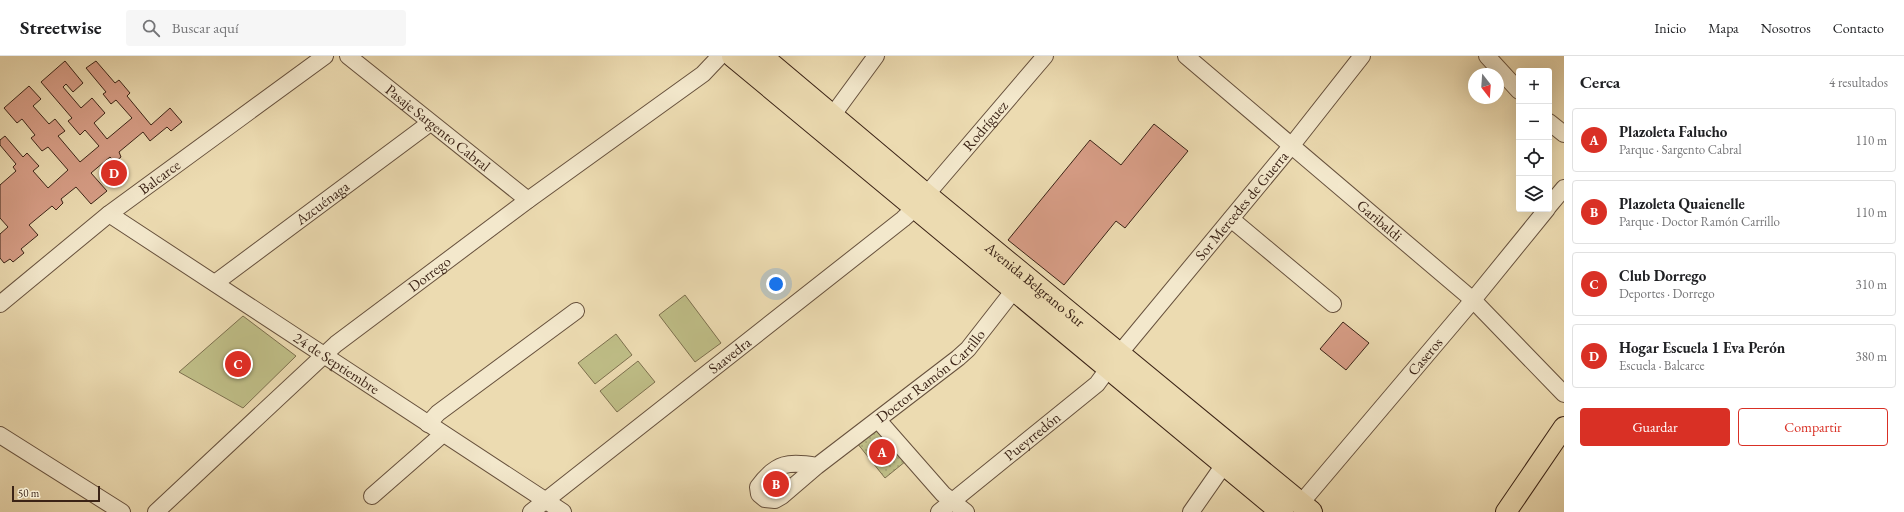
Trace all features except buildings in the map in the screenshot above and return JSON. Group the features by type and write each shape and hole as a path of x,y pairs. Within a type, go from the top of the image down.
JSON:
{"highway":[{"name":"Avenida Belgrano Sur","path":"733,56 921,201 1230,456 1298,509"},
{"name":"Avenida Belgrano Sur","path":"761,56 832,116 1014,290 1114,361"}],"main road":[{"path":"1506,512 1564,427"}],"street":[{"name":"Balcarce","path":"0,304 109,214 325,56"},
{"name":"Pasaje Sargento Cabral","path":"348,56 430,124 528,200"},
{"name":"Dorrego","path":"156,512 323,355 528,200 703,74 720,56"},
{"path":"832,116 876,56"},
{"name":"Rodríguez","path":"921,201 1045,56"},
{"name":"Garibaldi","path":"1186,56 1474,300 1564,394"},
{"name":"Sor Mercedes de Guerra","path":"1114,361 1292,145 1362,56"},
{"path":"1487,56 1516,88"},
{"name":"Azcuénaga","path":"215,283 430,124"},
{"path":"1552,124 1564,134"},
{"path":"1552,202 1564,188"},
{"name":"Saavedra","path":"531,512 897,224 921,201"},
{"name":"Caseros","path":"1298,509 1474,300 1545,212"},
{"name":"24 de Septiembre","path":"109,214 563,512"},
{"path":"1231,219 1333,304"},
{"name":"Doctor Ramón Carrillo","path":"817,466 968,349 1014,290"},
{"path":"428,424 438,412 576,311"},
{"name":"Pueyrredón","path":"939,512 1097,384 1114,361"},
{"path":"878,420 952,502 966,512"},
{"path":"372,496 443,434"},
{"path":"0,435 122,512"},
{"path":"1191,512 1230,456"}],"shaded area":[{"path":"685,295 721,343 695,362 659,315"},
{"path":"243,316 296,356 243,408 179,372"},
{"path":"616,334 632,355 595,384 578,363"},
{"path":"638,361 655,382 617,412 600,391"},
{"path":"878,426 906,461 885,478 857,443"},
{"path":"781,475 786,475 790,478 786,486 778,491 766,492 765,482"}],"place":[{"name":"Hogar Escuela 1 Eva Perón","path":"114,173"},
{"name":"Club Dorrego","path":"238,364"},
{"name":"Plazoleta Falucho","path":"882,452"},
{"name":"Plazoleta Quaienelle","path":"776,484"}]}
